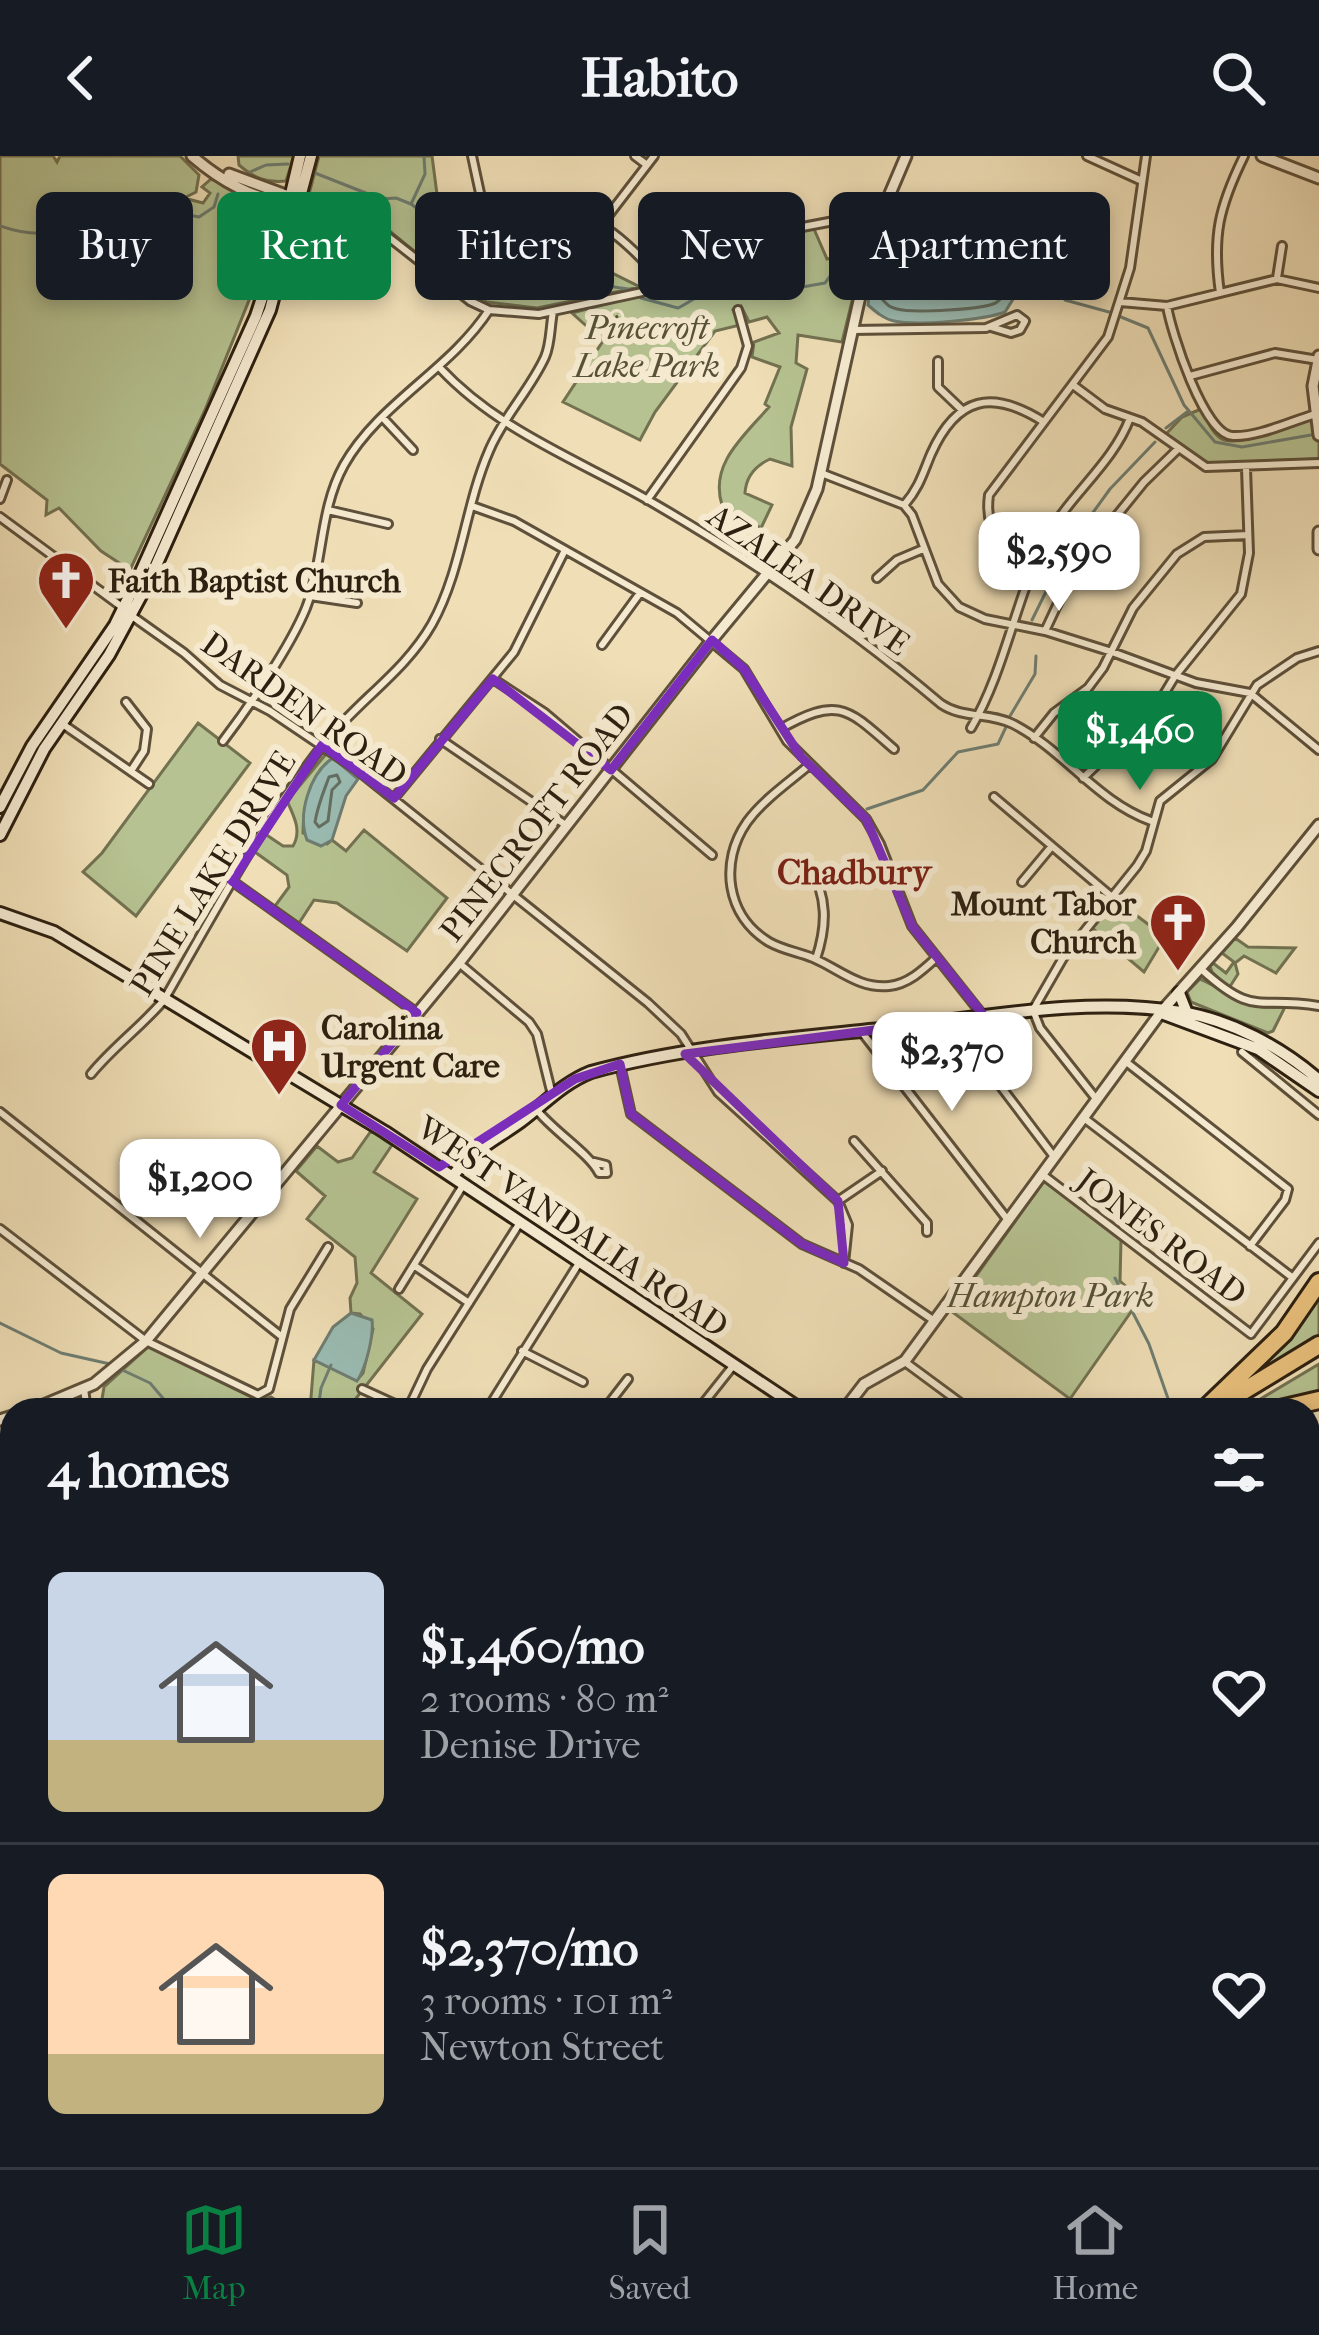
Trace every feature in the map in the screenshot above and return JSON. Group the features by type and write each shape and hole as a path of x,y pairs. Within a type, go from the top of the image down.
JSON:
{"highway":[{"path":"1216,1398 1284,1333 1319,1282"},
{"path":"1233,1398 1319,1345"},
{"path":"1252,1398 1319,1357"}],"main road":[{"path":"297,192 301,156"},
{"path":"298,192 311,156"},
{"path":"0,835 26,779 128,612 272,300"},
{"path":"0,807 32,746 128,612"},
{"name":"WEST VANDALIA ROAD","path":"0,913 54,932 341,1105 580,1260 779,1398"},
{"path":"1179,993 1187,1013"},
{"path":"439,1167 536,1109 574,1078 693,1053 1033,1010 1187,1013 1272,1046 1319,1079"},
{"path":"1161,1012 1258,1049 1319,1091"},
{"path":"458,1180 475,1149"}],"street":[{"path":"472,156 480,192"},
{"path":"635,156 647,165"},
{"path":"614,208 653,156"},
{"name":"PINECROFT ROAD","path":"890,192 906,156"},
{"path":"1087,156 1142,181"},
{"path":"1037,559 1004,546 994,536 988,508 994,485 1108,337 1133,253 1146,156"},
{"path":"1220,293 1216,231 1244,156"},
{"path":"1262,156 1319,178"},
{"path":"192,157 278,192"},
{"path":"614,236 638,255"},
{"path":"391,239 451,288 489,310 553,312 638,293"},
{"path":"1277,279 1282,246"},
{"path":"1120,302 1167,306 1277,279 1319,288"},
{"name":"PINECROFT ROAD","path":"62,1398 84,1389 146,1341 459,963 805,524 859,300"},
{"path":"1167,306 1190,376 1210,418 1224,435 1248,434 1317,413"},
{"path":"223,741 251,703 310,596 326,510 353,450 440,368 489,310"},
{"path":"647,500 741,368 748,346 738,310"},
{"name":"PINE LAKE DRIVE","path":"91,1074 164,1000 271,814 322,746 345,717 400,668 432,624 451,580 479,475 503,421 544,358 553,312"},
{"path":"852,330 991,327 1017,332 1024,317 1012,316 991,327"},
{"path":"1190,376 1275,353 1318,358 1313,386 1319,435"},
{"path":"938,361 938,387 962,410"},
{"name":"AZALEA DRIVE","path":"440,368 503,421 768,573 837,620 953,712 1010,722 1110,801 1151,821"},
{"path":"1073,385 1105,410 1150,427 1206,467 1319,463"},
{"path":"904,505 920,486 937,443 974,401 998,402 1044,422"},
{"path":"383,418 413,450"},
{"path":"971,728 1037,559 1058,519 1115,448 1130,418"},
{"path":"1045,631 1075,567 1144,482 1178,449"},
{"path":"1084,778 1107,755 1140,734 1175,676 1241,595 1249,553 1246,468"},
{"path":"821,473 904,505 912,514 938,584 959,607 986,619 1112,652 1175,676 1250,693 1319,750"},
{"path":"0,499 8,480"},
{"path":"471,506 505,517 640,593 712,640 744,669 808,766 843,794 873,830 904,910 984,1016"},
{"path":"326,510 388,524"},
{"name":"DARDEN ROAD","path":"0,517 184,652 220,685 322,746 394,798 664,1016 718,1092 838,1201"},
{"path":"1319,532 1319,548"},
{"path":"1034,738 1054,712 1088,688 1133,608 1177,554 1204,537 1248,535"},
{"path":"877,578 897,560 923,549"},
{"path":"394,798 514,652 565,550"},
{"path":"602,645 640,593"},
{"path":"310,596 357,604"},
{"path":"1097,1100 1040,1028 1033,1010 1052,973 1145,851 1151,821 1165,795 1212,759 1250,693 1275,670 1319,651"},
{"path":"494,680 545,712 712,855"},
{"path":"126,702 147,729 144,752 131,772"},
{"path":"780,729 814,710 829,708 863,722 894,749"},
{"path":"61,723 149,784"},
{"path":"440,739 567,826"},
{"path":"808,766 747,822 730,859 729,881 747,924 773,944 864,984 903,982 936,958"},
{"path":"994,797 1112,897"},
{"path":"853,1398 864,1384 904,1361 936,1322 1161,1012 1318,830"},
{"path":"1022,882 1052,846"},
{"path":"809,866 825,909 816,959"},
{"path":"232,881 417,1012"},
{"path":"459,963 529,1022 537,1034 552,1095"},
{"path":"1202,969 1246,1002 1319,1006"},
{"path":"951,1021 1055,1158"},
{"path":"861,1031 1009,1222"},
{"path":"1241,1052 1319,1115"},
{"path":"1125,1061 1288,1189 1285,1200 1250,1246"},
{"path":"620,1066 632,1114 802,1244 871,1276 936,1322"},
{"path":"536,1109 560,1137 594,1162"},
{"path":"0,1112 281,1336"},
{"path":"1084,1118 1292,1278 1319,1244"},
{"path":"854,1141 927,1223 927,1232"},
{"path":"844,1263 848,1225 838,1201 882,1172"},
{"name":"JONES ROAD","path":"1043,1175 1251,1334 1292,1278"},
{"path":"399,1289 458,1180"},
{"path":"414,1398 427,1369 520,1221"},
{"path":"0,1229 146,1341 258,1395 265,1394 273,1378 290,1309 328,1247"},
{"path":"494,1398 580,1260"},
{"path":"415,1266 470,1303"},
{"path":"522,1351 583,1382"},
{"path":"904,1361 954,1398"},
{"path":"708,1398 733,1366"},
{"path":"613,1398 628,1379"},
{"path":"84,1389 85,1398"},
{"path":"362,1389 378,1398"}],"highlighted area":[{"path":"712,640 744,669 801,757 866,819 912,926 984,1016 685,1054 838,1201 844,1263 802,1244 631,1114 620,1064 575,1079 439,1167 341,1105 417,1013 232,881 322,745 394,798 493,679 611,770"}],"green space":[{"path":"0,156 53,156 57,162 60,156 180,156 199,175 193,194 36,192 36,300 193,300 193,200 203,203 210,193 202,187 211,179 239,192 217,192 217,300 249,300 205,410 130,570 101,551 59,508 46,515 47,500 0,464"},
{"path":"238,156 294,156 286,181 279,181 250,173 239,165"},
{"path":"319,156 432,156 437,192 415,192 415,252 391,232 391,192 310,192"},
{"name":"Pinecroft Lake Park","path":"814,229 829,259 829,300 852,300 842,342 798,335 796,363 807,369 791,427 792,466 770,459 752,472 746,487 745,493 772,505 761,528 722,505 719,490 731,451 769,407 765,404 780,367 752,357 754,342 779,333 767,317 749,322 741,306 733,310 740,325 715,331 640,440 563,402 603,341 572,313 638,295 638,300 805,300 805,231"},
{"path":"614,274 638,286 614,292"},
{"path":"483,300 576,300 537,308"},
{"path":"1201,409 1216,434 1233,441 1272,433 1319,415 1319,459 1209,463 1196,458 1166,434 1182,417"},
{"path":"198,723 250,763 136,916 83,872"},
{"path":"326,754 333,758 309,791 303,833 327,844 332,840 346,851 364,830 447,898 407,951 337,903 314,900 299,923 275,906 289,887 287,875 255,852 265,834 283,846 293,846 297,829 287,801"},
{"path":"1116,900 1165,937 1144,972 1092,928"},
{"path":"1235,938 1248,947 1295,948 1276,973 1244,956 1235,963 1238,974 1229,988 1210,966 1213,963 1226,973 1234,962 1222,953"},
{"path":"1200,979 1246,1004 1285,1007 1273,1031 1191,1002 1187,992"},
{"path":"371,1131 392,1145 374,1172 417,1199 371,1273 422,1314 356,1398 311,1398 314,1360 357,1380 363,1373 373,1329 360,1314 351,1313 350,1298 357,1283 355,1257 307,1219 325,1196 296,1171 317,1146 338,1162 352,1158"},
{"name":"Hampton Park","path":"1044,1181 1121,1240 1120,1281 1140,1299 1071,1398 951,1311"},
{"path":"1319,1288 1319,1340 1236,1390"},
{"path":"149,1346 254,1398 102,1398 104,1387"},
{"path":"1319,1364 1319,1397 1262,1398"}],"water":[{"path":"869,300 1012,300 1005,312 933,322 887,319 868,305"},
{"path":"333,758 358,779 346,796 332,840 321,846 307,840 305,807 318,773"},
{"path":"351,1313 372,1320 369,1351 357,1381 314,1360 333,1327"}],"waterway":[{"path":"412,202 425,174 424,156"},
{"path":"250,172 288,164"},
{"path":"315,173 381,199 411,204 459,240 471,266 628,289"},
{"path":"0,226 41,233 82,224 100,238 112,222 157,209 199,217 214,207 217,197"},
{"path":"805,287 825,283 829,278"},
{"path":"648,300 678,308 691,300"},
{"path":"1065,300 1109,312"},
{"path":"1121,317 1148,328 1184,405 1215,442 1242,447 1311,435"},
{"path":"1166,428 1187,412"},
{"path":"1032,620 1068,547 1110,489 1155,442"},
{"path":"1010,716 1035,674 1036,656"},
{"path":"867,809 923,790 958,752 998,744 1006,727"},
{"path":"1115,1278 1149,1344 1168,1398"},
{"path":"0,1323 61,1353 110,1364"},
{"path":"320,1398 331,1365"},
{"path":"118,1368 150,1383 163,1398"}],"place":[{"name":"Faith Baptist Church","path":"66,631"},
{"name":"Mount Tabor Church","path":"1178,973"},
{"name":"Carolina Urgent Care","path":"279,1097"}],"district":[{"name":"Chadbury","path":"854,871"}]}
